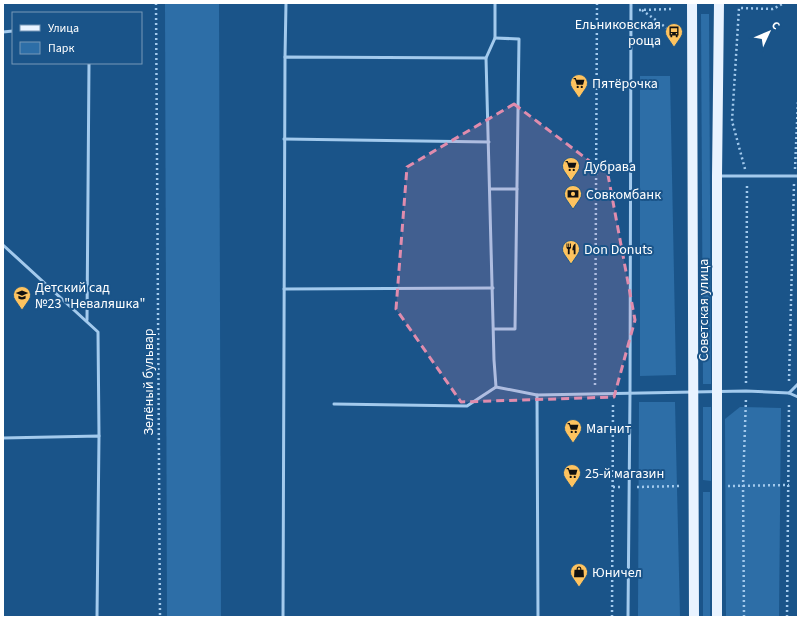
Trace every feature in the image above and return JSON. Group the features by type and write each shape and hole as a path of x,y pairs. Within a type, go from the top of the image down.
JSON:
{"main road":[{"name":"Советская улица","path":"692,3 694,617"},
{"name":"Советская улица","path":"717,617 716,391 719,3"}],"lane":[{"path":"283,617 284,139 286,3"},
{"path":"495,3 495,38 486,58 496,387"},
{"path":"628,617 630,393 630,3"},
{"path":"494,329 515,329 518,39 495,38"},
{"path":"285,57 486,58"},
{"path":"86,320 89,64"},
{"path":"284,139 489,142"},
{"path":"717,176 796,176"},
{"path":"490,190 517,189"},
{"path":"3,245 98,332 99,436 97,617"},
{"path":"284,289 493,288"},
{"path":"789,393 798,384"},
{"path":"334,404 467,406 496,387 537,395 746,391 789,393 798,397"},
{"path":"537,395 538,617"},
{"path":"3,438 99,436"}],"path":[{"name":"Зелёный бульвар","path":"156,3 160,617"},
{"path":"595,394 597,3"},
{"path":"744,617 743,486 746,391 747,176 732,121 739,8 773,9 784,3"},
{"path":"630,10 672,9"},
{"path":"641,10 672,32"},
{"path":"787,617 789,393 798,100"},
{"path":"612,617 613,393"},
{"path":"724,486 789,485"},
{"path":"613,487 685,486"}],"highlighted area":[{"path":"514,104 608,175 635,320 614,397 461,402 396,309 407,167"}],"green space":[{"path":"165,3 219,3 221,617 167,617"},
{"path":"701,14 709,14 711,384 703,384"},
{"path":"640,76 670,76 676,375 640,376"},
{"path":"639,402 675,402 680,617 638,617"},
{"path":"703,407 711,407 711,481 703,480"},
{"path":"740,407 781,408 779,617 726,617 725,419"},
{"path":"703,492 710,492 710,617 703,617"}],"place":[{"name":"Ельниковская роща","path":"674,47"},
{"name":"Пятёрочка","path":"579,98"},
{"name":"Дубрава","path":"571,181"},
{"name":"Совкомбанк","path":"573,209"},
{"name":"Don Donuts","path":"571,264"},
{"name":"Детский сад №23 \"Неваляшка\"","path":"22,310"},
{"name":"Магнит","path":"573,443"},
{"name":"25-й магазин","path":"572,488"},
{"name":"Юничел","path":"579,587"}]}
